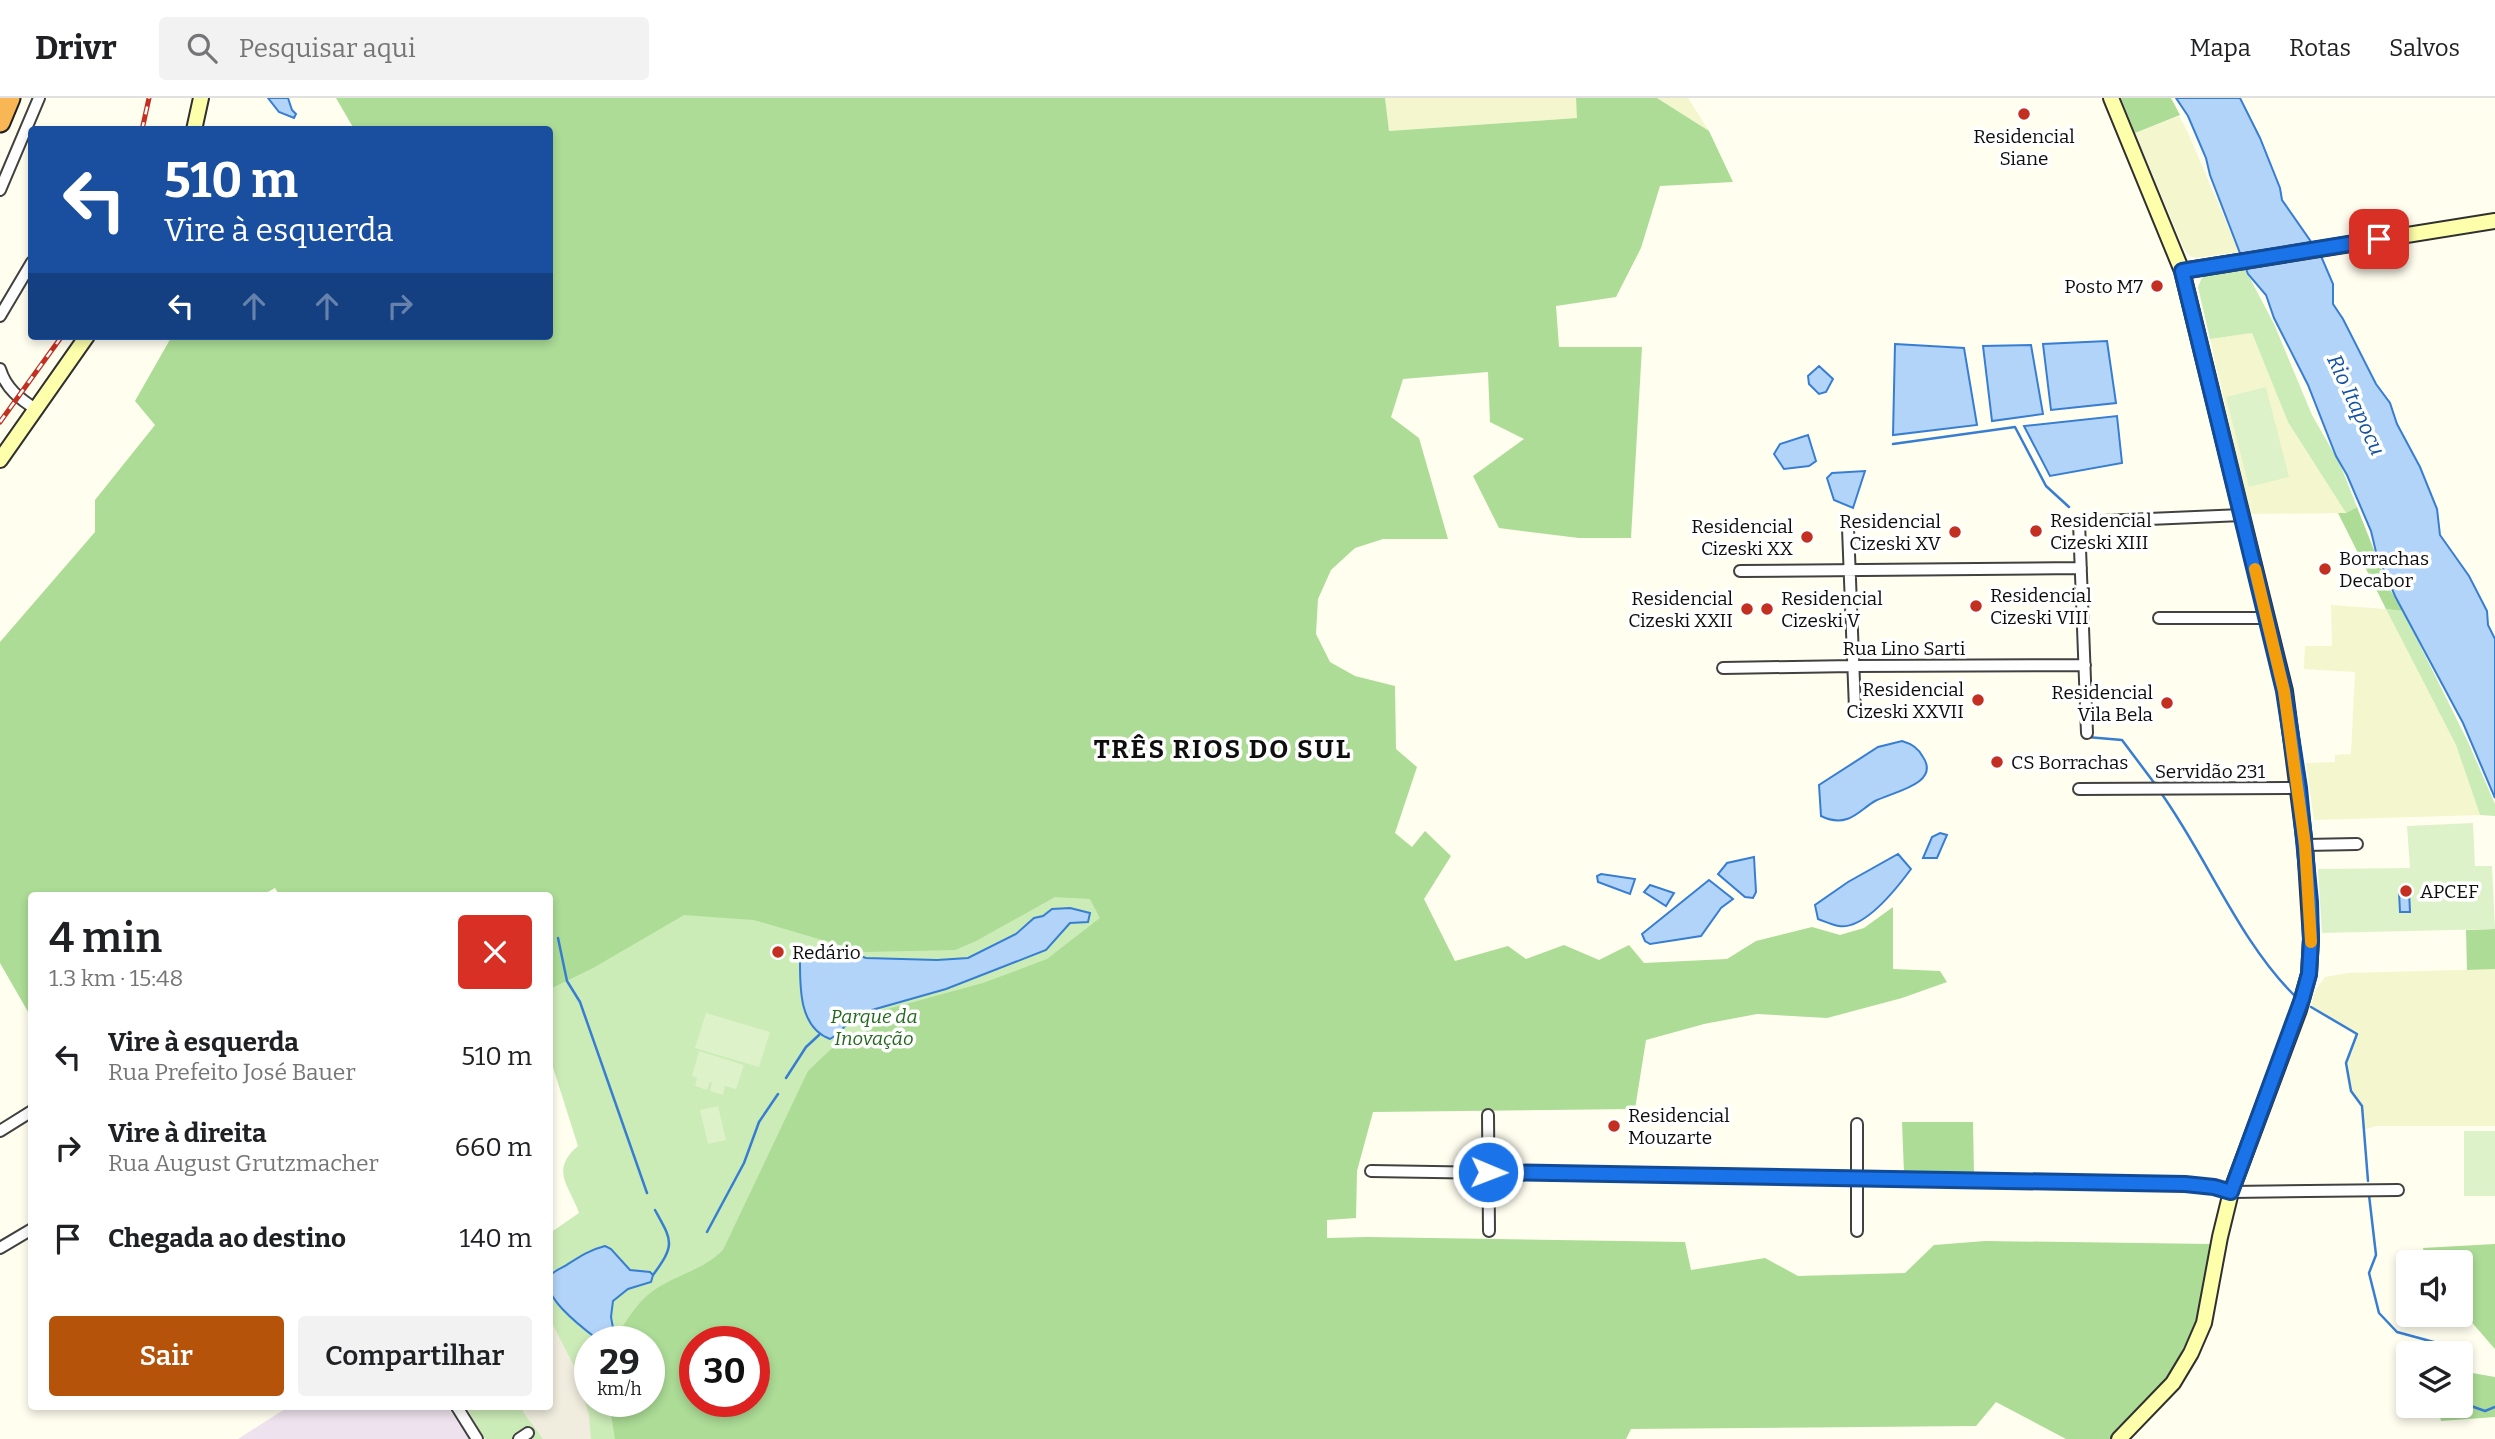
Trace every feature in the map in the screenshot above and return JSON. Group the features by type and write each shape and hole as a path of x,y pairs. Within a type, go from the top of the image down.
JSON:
{"highway":[{"path":"0,122 10,98"}],"street":[{"path":"0,190 39,98"},
{"path":"195,126 201,98"},
{"path":"2111,98 2182,271 2267,618 2284,691 2299,788 2311,939 2309,974 2299,1010 2231,1192 2204,1323 2191,1353 2173,1383 2119,1439"},
{"path":"2182,271 2495,221"},
{"path":"0,316 28,269"},
{"path":"0,460 84,340"},
{"path":"0,369 9,389 37,410"},
{"path":"2087,733 2079,522 2242,515"},
{"path":"1849,528 1855,709"},
{"path":"1740,571 2081,568"},
{"path":"2159,618 2267,618"},
{"name":"Rua Lino Sarti","path":"1723,668 2085,665"},
{"name":"Servidão 231","path":"2080,789 2299,788"},
{"path":"2305,845 2357,844"},
{"path":"0,1131 28,1114"},
{"path":"1488,1115 1489,1231"},
{"path":"1857,1124 1857,1231"},
{"path":"1371,1171 2185,1184 2231,1192 2398,1190"},
{"path":"0,1248 28,1230"},
{"path":"459,1410 477,1439"}],"shaded area":[{"path":"553,1325 574,1367 574,1417 589,1417 591,1439 543,1439 523,1410 553,1410"},
{"path":"283,1410 450,1410 469,1439 238,1439"}],"green space":[{"path":"336,98 1385,98 1389,131 1577,118 1576,98 1657,98 1709,131 1733,182 1660,186 1641,248 1616,297 1556,306 1559,347 1642,347 1631,538 1579,538 1499,528 1473,476 1524,439 1490,422 1488,372 1403,379 1391,417 1419,438 1448,539 1383,539 1355,548 1331,570 1318,599 1316,634 1330,662 1355,676 1395,686 1396,749 1417,767 1395,833 1412,847 1425,831 1451,856 1424,899 1455,961 1508,946 1526,959 1564,945 1599,960 1629,945 1644,963 1727,959 1756,941 1812,927 1840,935 1864,928 1893,907 1893,969 1940,971 1947,982 1902,998 1827,1018 1757,1014 1704,1024 1646,1040 1635,1109 1373,1112 1357,1171 1356,1218 1327,1220 1327,1238 1685,1242 1691,1270 1765,1258 1798,1276 1905,1273 1934,1245 1985,1241 2211,1244 2198,1319 2168,1378 2110,1439 2066,1439 1996,1402 1976,1426 1631,1429 1626,1439 615,1439 611,1417 665,1417 665,1326 623,1326 647,1296 662,1285 707,1263 723,1250 808,1071 847,1034 851,1040 888,1018 884,1010 983,983 1047,959 1100,918 1090,899 1055,897 955,950 863,952 754,920 684,915 593,968 553,988 553,892 278,892 275,888 268,892 28,892 28,1012 0,963 0,642 95,532 95,500 155,425 135,401 170,340 553,340 553,126 352,126"},
{"path":"1385,98 1576,98 1578,118 1389,131"},
{"path":"1657,98 1688,98 1709,131"},
{"path":"2121,98 2171,98 2180,115 2135,133"},
{"path":"2179,116 2239,252 2197,258 2190,256 2184,249 2135,133"},
{"path":"2245,269 2274,324 2312,415 2340,464 2357,507 2346,513 2288,422 2252,333 2210,339 2198,287 2203,275"},
{"path":"2252,333 2288,422 2346,513 2250,514 2210,339"},
{"path":"2266,387 2289,477 2249,487 2226,397"},
{"path":"2357,507 2389,588 2403,611 2386,609 2338,513 2346,513"},
{"path":"2331,605 2386,609 2456,745 2480,815 2314,820 2306,763 2335,762 2335,755 2351,754 2355,672 2304,669 2305,646 2332,646"},
{"path":"2386,609 2403,611 2468,742 2495,804 2495,816 2480,815 2456,745"},
{"name":"Parque da Inovação","path":"1335,679 810,1439 485,1439 468,1410 553,1410 553,1231 579,1213 563,1171 569,1155 578,1146 553,1067 553,982 619,819"},
{"name":"APCEF","path":"2473,823 2475,866 2492,866 2495,929 2322,933 2318,869 2410,868 2407,826"},
{"path":"2495,929 2495,969 2467,970 2466,930"},
{"path":"2495,969 2495,1126 2376,1126 2363,1130 2362,1106 2351,1091 2346,1063 2357,1034 2311,1007 2315,991 2325,977 2348,973"},
{"path":"706,1013 770,1032 759,1067 695,1048"},
{"path":"699,1051 744,1065 736,1089 725,1086 723,1095 710,1091 712,1082 707,1090 695,1086 697,1078 692,1076"},
{"path":"718,1106 726,1140 708,1144 700,1110"},
{"path":"1902,1122 1973,1122 1974,1176 1904,1173"},
{"path":"2464,1131 2495,1131 2495,1196 2464,1196"},
{"path":"2495,1244 2495,1349 2473,1324 2473,1250 2423,1248"},
{"path":"2473,1373 2495,1377 2495,1417 2441,1421 2440,1418 2473,1418"}],"water":[{"path":"268,98 288,98 296,114 294,118 279,112"},
{"name":"Rio Itapocu","path":"2176,98 2240,98 2260,138 2280,188 2282,200 2321,256 2333,284 2333,304 2376,384 2390,403 2397,424 2420,467 2437,509 2440,535 2469,576 2487,611 2488,625 2495,639 2495,798 2463,723 2395,596 2347,475 2336,456 2308,385 2274,318 2266,295 2248,274 2206,158 2188,116"},
{"path":"2107,341 2116,403 2051,410 2043,344"},
{"path":"1895,344 1964,348 1977,425 1893,435"},
{"path":"2031,345 2043,414 1992,421 1983,346"},
{"path":"1819,366 1833,379 1826,392 1819,394 1809,384 1808,376"},
{"path":"2117,416 2122,463 2050,476 2024,426"},
{"path":"1808,435 1816,461 1809,466 1784,469 1774,454 1780,444"},
{"path":"1865,471 1853,508 1834,500 1827,478 1832,473"},
{"path":"1902,741 1914,747 1923,757 1927,766 1920,780 1875,801 1847,819 1834,820 1821,816 1819,785 1878,747"},
{"path":"1940,833 1947,835 1937,858 1923,858 1932,837"},
{"path":"1898,854 1911,869 1870,915 1849,925 1836,925 1818,919 1815,905 1848,882"},
{"path":"1754,857 1756,892 1753,898 1745,897 1718,874 1727,863"},
{"path":"1601,874 1635,879 1630,894 1598,882 1597,876"},
{"path":"1709,880 1733,899 1721,908 1701,936 1650,944 1645,941 1642,934"},
{"path":"1650,885 1674,893 1666,906 1644,892"},
{"path":"2409,891 2410,912 2400,912 2399,892"},
{"path":"1070,908 1090,913 1088,922 1070,923 1046,950 946,989 872,1010 845,1026 830,1039 812,1025 806,1015 801,992 800,957 814,950 840,949 866,958 968,958 1016,934 1034,918 1043,916 1052,909"},
{"path":"605,1246 630,1270 650,1272 653,1275 651,1282 628,1289 613,1301 613,1326 581,1326 553,1295 553,1273"}],"waterway":[{"path":"1893,444 2015,427 2046,486 2069,507"},
{"path":"2087,737 2122,740 2155,784"},
{"path":"2161,793 2241,926 2276,975 2296,997"},
{"path":"558,938 567,981 580,1002 647,1193"},
{"path":"2311,1007 2357,1034 2346,1063 2351,1091 2362,1106 2368,1181"},
{"path":"786,1078 806,1047 819,1035"},
{"path":"707,1232 744,1163 759,1122 778,1094"},
{"path":"2369,1195 2376,1255 2369,1273 2379,1313 2397,1332 2430,1341"},
{"path":"653,1275 665,1256 669,1242 655,1210"},
{"path":"2473,1407 2485,1411 2495,1407"}],"railway":[{"path":"143,126 149,98"},
{"path":"0,422 59,340"}],"slow traffic":[{"path":"2255,569 2284,691 2299,788 2310,902 2311,942"}],"place":[{"name":"Residencial Siane","path":"2024,114"},
{"name":"Posto M7","path":"2157,286"},
{"name":"Residencial Cizeski XIII","path":"2036,531"},
{"name":"Residencial Cizeski XV","path":"1955,532"},
{"name":"Residencial Cizeski XX","path":"1807,537"},
{"name":"Borrachas Decabor","path":"2325,569"},
{"name":"Residencial Cizeski VIII","path":"1976,606"},
{"name":"Residencial Cizeski XXII","path":"1747,609"},
{"name":"Residencial Cizeski V","path":"1767,609"},
{"name":"Residencial Cizeski XXVII","path":"1978,700"},
{"name":"Residencial Vila Bela","path":"2167,703"},
{"name":"CS Borrachas","path":"1997,762"},
{"name":"APCEF","path":"2406,891"},
{"name":"Redário","path":"778,952"},
{"name":"Residencial Mouzarte","path":"1614,1126"}],"district":[{"name":"TRÊS RIOS DO SUL","path":"1223,749"}],"route":[{"path":"1488,1172 2185,1184 2231,1192 2299,1010 2309,974 2310,902 2299,788 2284,691 2182,271 2379,239"}]}
